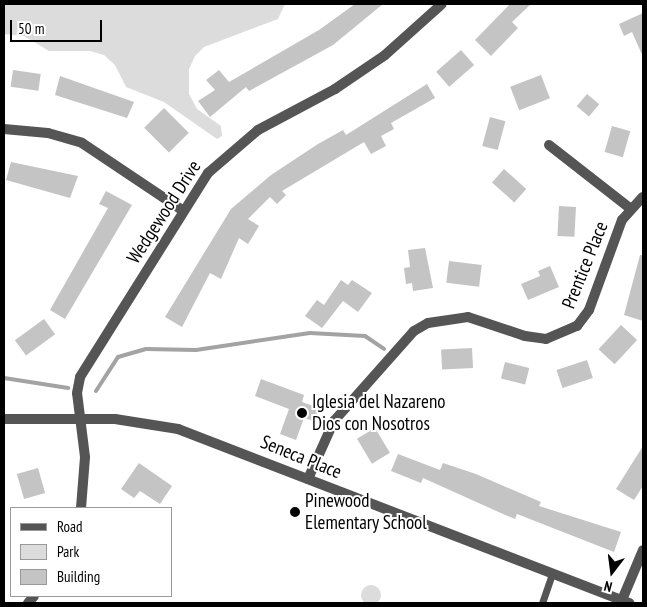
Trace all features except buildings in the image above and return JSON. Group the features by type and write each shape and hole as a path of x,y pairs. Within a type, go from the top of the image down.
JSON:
{"street":[{"name":"Wedgewood Drive","path":"81,507 85,457 81,420 80,378 182,210 208,173 235,147 352,78 442,4"},
{"path":"4,129 48,133 82,143 182,210"},
{"path":"549,145 630,209"},
{"name":"Prentice Place","path":"308,479 334,421 414,332 428,323 468,317 525,336 546,339 577,326 589,310 606,254 630,209 643,197"},
{"name":"Seneca Place","path":"4,419 115,419 178,429 626,602"},
{"path":"626,602 643,550"}],"lane":[{"path":"542,603 552,574"}],"green space":[{"path":"4,4 285,4 278,19 204,47 195,56 189,69 189,94 197,109 221,126 222,136 217,139 164,102 126,87 115,65 104,55 90,51 49,51 24,36 4,34"},
{"path":"367,585 375,585 381,591 381,599 375,605 367,605 361,599 361,591"}],"waterway":[{"path":"96,391 118,357 146,349 196,350 310,333 365,336 384,349"},
{"path":"4,378 68,388"}],"place":[{"name":"Iglesia del Nazareno Dios con Nosotros","path":"302,413"},
{"name":"Pinewood Elementary School","path":"295,512"}]}
